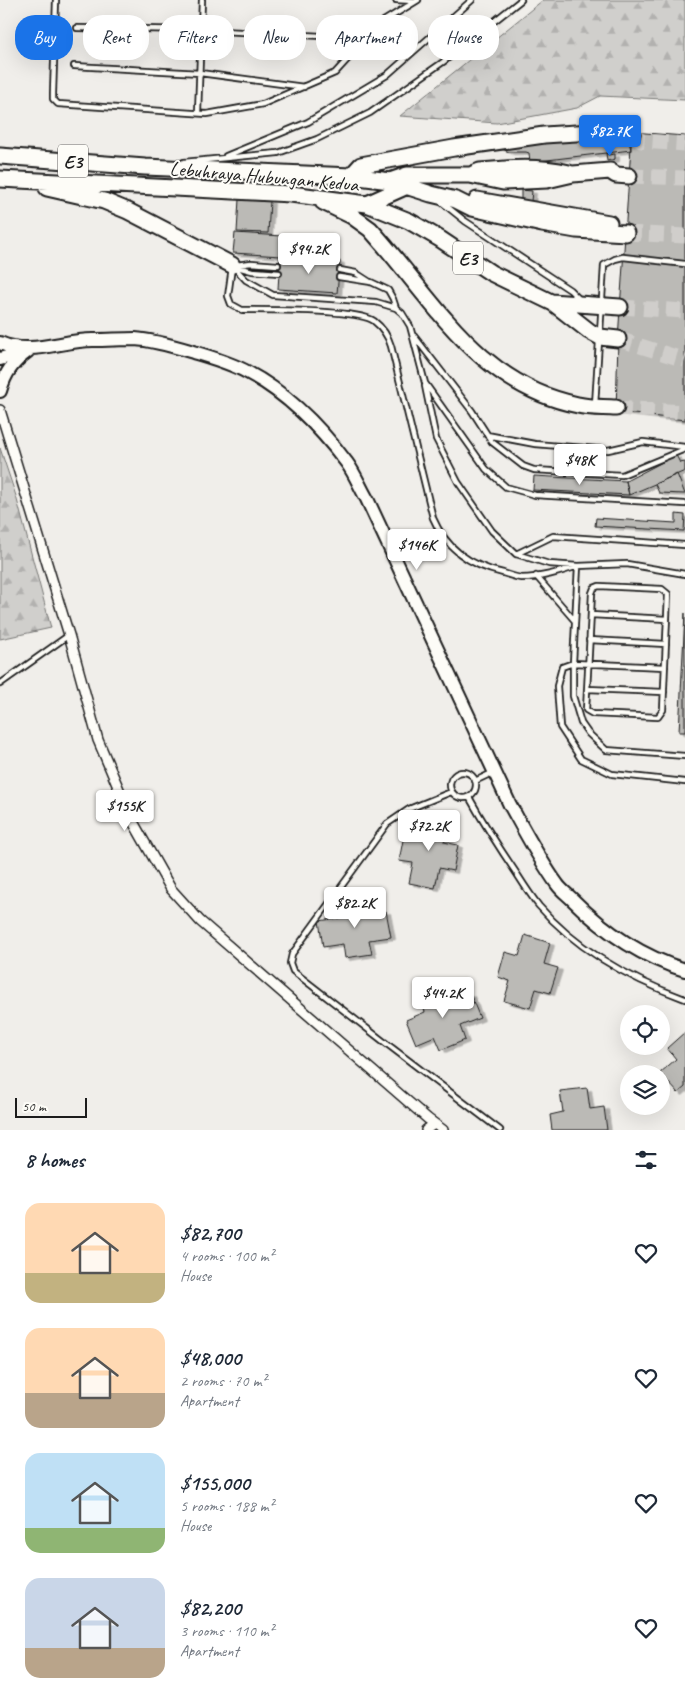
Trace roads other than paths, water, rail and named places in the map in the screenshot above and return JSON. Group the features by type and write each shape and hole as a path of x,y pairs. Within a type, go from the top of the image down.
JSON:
{"highway":[{"path":"351,176 357,168 365,164 463,146 544,135 592,132 632,134"},
{"name":"Lebuhraya Hubungan Kedua","path":"0,156 145,167 351,176"},
{"path":"390,181 407,175 470,176 498,181 526,182 547,180 573,174 610,171 616,175 629,172"},
{"name":"E3","path":"351,176 390,181 405,187 456,200 472,208 542,224 576,230 626,229"},
{"path":"7,179 104,201 128,210 232,265"},
{"name":"Lebuhraya Hubungan Kedua","path":"7,179 320,197 367,204 409,221 440,239 491,274 551,302 620,307"},
{"path":"367,204 405,187"},
{"path":"320,197 324,203 352,216 370,229 469,346 496,369 519,383 558,400 580,406 616,408"},
{"path":"551,302 588,332 600,337 618,340"}],"street":[{"path":"0,359 46,347 88,340 137,339 182,349 216,359 246,371 267,383 299,409 319,429 348,464 367,499 510,806 535,852 558,886 592,919 632,947 668,965 685,970"},
{"path":"0,343 10,348 46,347"},
{"path":"0,391 9,369 17,359 28,351"},
{"path":"0,410 98,740 132,820 171,889 200,921 443,1130"},
{"path":"426,1130 434,1124"}],"lane":[{"path":"56,0 52,93 58,104 207,114 263,104 335,73 347,60"},
{"path":"202,0 202,15"},
{"path":"396,0 417,1"},
{"path":"222,157 308,122 387,75 472,0"},
{"path":"145,167 222,157 278,153 317,139 370,113 443,62 521,0"},
{"path":"394,15 417,1"},
{"path":"77,28 159,29"},
{"path":"234,32 316,36"},
{"path":"198,113 200,60"},
{"path":"74,66 200,74 306,87"},
{"path":"431,194 465,221 570,290 584,304"},
{"path":"595,407 603,306 603,267 614,259 623,257 685,264"},
{"path":"232,265 252,263 278,265"},
{"path":"232,265 252,272 279,273"},
{"path":"232,265 246,280 272,295 376,302 396,308 402,313 412,333 436,439 458,482 492,531 516,554 549,564 578,566 627,564 685,574"},
{"path":"232,265 228,296 231,304 242,310 354,314 373,320 386,334 392,346 433,518 440,534 460,555 486,569 520,578 548,576 578,566"},
{"path":"340,270 356,273 388,290 396,308"},
{"path":"338,277 371,282"},
{"path":"412,333 472,411 492,442 523,466 534,470 622,475 685,448"},
{"path":"425,384 486,469 506,487 535,495 685,504"},
{"path":"487,435 535,444 608,450 643,442 685,448"},
{"path":"516,554 553,536 685,545"},
{"path":"578,566 573,664 574,696 581,723 598,744 606,750 685,756"},
{"path":"536,576 575,622"},
{"path":"596,586 662,589 667,591 663,710 658,717 593,714 588,712 586,707 591,615 592,593 596,586"},
{"path":"591,615 667,619"},
{"path":"0,684 68,635"},
{"path":"589,640 666,644"},
{"path":"665,667 588,664 573,664 562,667 557,686 560,727 581,759 612,774 685,782"},
{"path":"587,688 664,692"},
{"path":"475,781 494,772"},
{"path":"457,773 466,773 472,776 475,781 475,790 469,797 459,798 451,792 450,782 457,773"},
{"path":"451,792 409,809 387,824 292,954 290,963 294,971 500,1130"},
{"path":"469,797 488,832 538,905 564,932 590,952 624,972 685,999"}],"tunnel":[{"path":"632,134 641,141 685,144"},
{"path":"629,176 685,178"},
{"path":"626,233 685,236"},
{"path":"620,307 685,311"},
{"path":"618,339 685,360"},
{"path":"616,408 685,412"}]}
